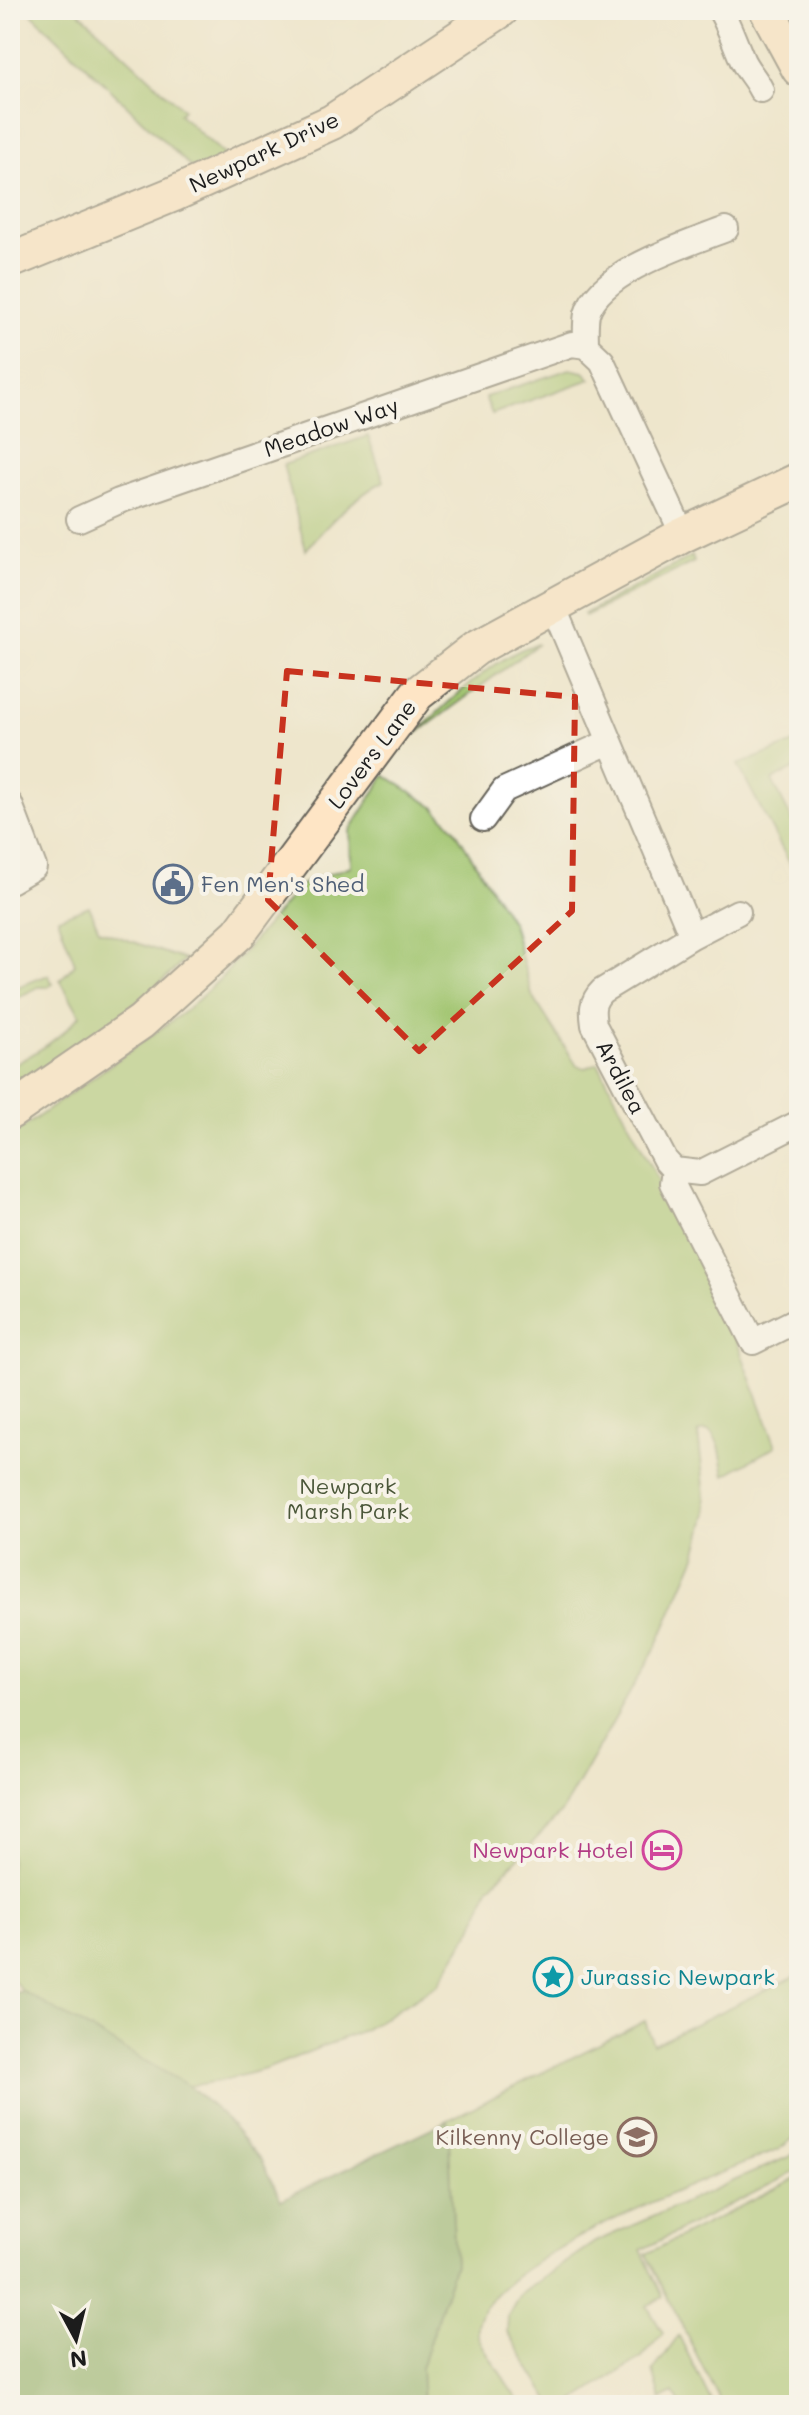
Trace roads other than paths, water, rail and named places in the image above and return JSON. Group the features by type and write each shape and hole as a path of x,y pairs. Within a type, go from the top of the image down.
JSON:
{"street":[{"name":"Newpark Drive","path":"10,261 174,194 332,122 501,10"},
{"path":"720,10 738,45 741,59 758,82 795,60 767,10"},
{"path":"683,535 602,361 586,346 587,314 600,292 620,274 726,229"},
{"name":"Meadow Way","path":"79,519 119,501 554,349 572,344 586,346"},
{"name":"Lovers Lane","path":"10,1112 141,1022 239,933 417,694 476,648 683,535 799,480"},
{"path":"553,606 692,936"},
{"path":"483,819 504,790 609,742"},
{"path":"10,804 34,867 10,881"},
{"name":"Ardilea","path":"738,912 602,991 595,998 592,1011 594,1025 665,1160 674,1170 672,1183 753,1342 799,1319"},
{"path":"674,1170 700,1173 799,1123"}],"place":[{"name":"Fen Men's Shed","path":"173,884"},
{"name":"Newpark Hotel","path":"662,1850"},
{"name":"Jurassic Newpark","path":"553,1977"},
{"name":"Kilkenny College","path":"637,2137"}],"park label":[{"name":"Newpark Marsh Park","path":"348,1498"}]}
